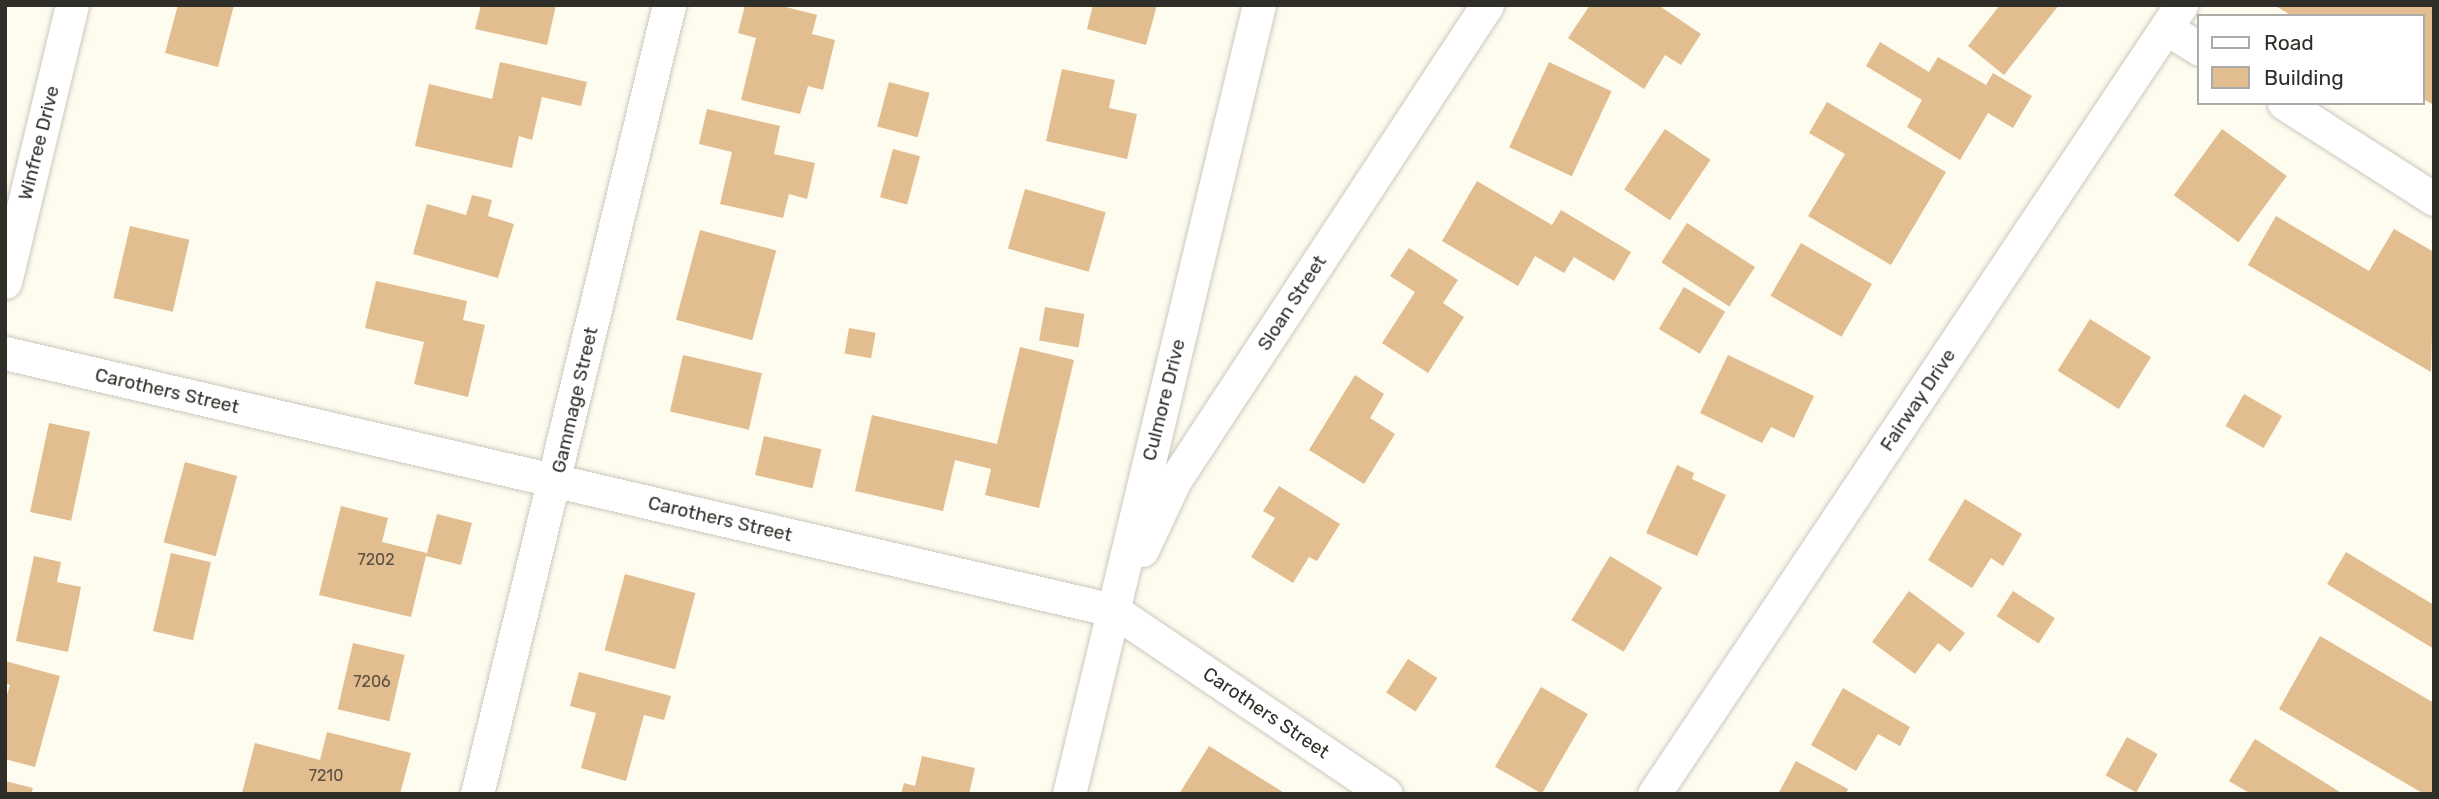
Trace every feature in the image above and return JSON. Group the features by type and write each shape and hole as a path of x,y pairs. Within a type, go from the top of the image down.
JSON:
{"street":[{"name":"Winfree Drive","path":"5,282 72,5"},
{"name":"Gammage Street","path":"477,794 556,481 669,5"},
{"name":"Culmore Drive","path":"1069,794 1259,5"},
{"name":"Sloan Street","path":"1113,610 1175,480 1487,5"},
{"path":"2174,17 2198,48"},
{"name":"Fairway Drive","path":"1654,794 2174,17"},
{"path":"2287,105 2434,199"},
{"name":"Carothers Street","path":"5,353 1113,610 1386,794"}],"building":[{"path":"178,5 234,5 218,67 165,53"},
{"path":"481,5 556,5 547,45 475,29"},
{"path":"745,5 778,5 817,15 812,34 835,40 823,90 808,86 800,114 741,100 756,38 738,33"},
{"path":"1093,5 1157,5 1146,45 1087,29"},
{"path":"1590,5 1658,5 1701,34 1681,65 1665,55 1644,89 1568,38"},
{"path":"2000,5 2059,5 2004,75 1968,46"},
{"path":"2274,5 2434,5 2434,105 2425,100 2425,14 2289,14"},
{"path":"1880,42 1929,72 1938,57 1986,85 1993,73 2032,96 2013,128 1988,113 1960,160 1907,127 1922,100 1866,66"},
{"path":"500,62 587,82 581,106 542,97 532,140 519,136 512,168 415,146 429,84 492,99"},
{"path":"1549,62 1612,91 1572,176 1509,147"},
{"path":"1062,69 1115,80 1109,108 1137,114 1127,159 1046,141"},
{"path":"889,82 930,93 918,137 877,126"},
{"path":"1827,102 1946,172 1891,265 1808,216 1845,154 1809,133"},
{"path":"707,109 780,126 774,154 815,163 807,199 789,194 783,218 720,204 732,152 699,144"},
{"path":"1665,129 1711,160 1670,220 1624,190"},
{"path":"2222,129 2287,176 2239,242 2174,195"},
{"path":"893,149 920,156 907,205 880,197"},
{"path":"1477,181 1552,225 1561,210 1631,252 1614,281 1574,257 1564,273 1535,256 1518,286 1442,241"},
{"path":"1025,189 1106,212 1089,272 1008,249"},
{"path":"472,195 492,200 488,216 514,224 498,278 413,254 427,204 466,215"},
{"path":"2276,216 2369,271 2394,229 2434,252 2431,372 2248,265"},
{"path":"1687,223 1755,267 1729,307 1661,262"},
{"path":"130,226 189,240 173,312 113,298"},
{"path":"700,230 776,250 752,340 676,320"},
{"path":"1801,243 1872,284 1842,337 1770,296"},
{"path":"1409,248 1458,280 1443,303 1464,317 1428,373 1382,343 1415,292 1390,276"},
{"path":"376,281 467,301 463,320 485,325 468,397 414,384 424,342 365,328"},
{"path":"1684,287 1725,312 1700,354 1659,329"},
{"path":"1045,307 1084,314 1078,347 1039,340"},
{"path":"2090,319 2151,357 2119,409 2058,371"},
{"path":"849,328 876,333 871,358 844,354"},
{"path":"1020,347 1074,360 1039,508 985,495 991,469 955,460 943,511 855,491 872,415 997,444"},
{"path":"683,355 762,373 749,430 670,412"},
{"path":"1728,355 1814,396 1794,438 1771,427 1762,443 1700,413"},
{"path":"1355,375 1384,394 1370,418 1395,434 1364,484 1309,450"},
{"path":"2244,394 2282,416 2264,448 2226,426"},
{"path":"49,423 90,432 71,521 30,512"},
{"path":"764,436 821,449 812,488 755,475"},
{"path":"185,462 237,476 216,556 164,542"},
{"path":"1677,465 1694,473 1692,479 1726,495 1697,556 1646,533"},
{"path":"1279,486 1340,524 1317,561 1309,557 1293,583 1251,557 1275,518 1263,511"},
{"path":"1965,499 2022,534 2003,566 1991,558 1972,588 1928,560"},
{"path":"341,506 388,518 382,542 427,553 437,514 472,523 461,565 426,556 411,617 319,595"},
{"path":"2346,552 2434,605 2434,649 2327,584"},
{"path":"171,553 211,562 193,640 153,631"},
{"path":"34,556 61,562 57,582 81,587 68,652 16,641"},
{"path":"1610,556 1662,587 1624,652 1571,620"},
{"path":"625,574 696,593 675,669 605,650"},
{"path":"1909,591 1965,633 1950,652 1938,643 1915,674 1872,642"},
{"path":"2013,591 2055,618 2039,643 1997,616"},
{"path":"2320,636 2434,703 2434,794 2424,794 2279,709"},
{"path":"353,643 405,655 389,721 338,709"},
{"path":"1408,659 1437,678 1416,712 1386,693"},
{"path":"5,661 60,676 35,767 5,759 5,701 10,685 5,683"},
{"path":"579,672 671,696 664,720 644,715 626,781 581,768 596,713 570,706"},
{"path":"1541,687 1588,714 1542,794 1495,767"},
{"path":"1843,688 1910,727 1900,746 1878,734 1856,771 1811,745"},
{"path":"327,732 411,753 400,794 242,793 255,743 320,760"},
{"path":"2127,737 2158,754 2136,792 2106,775"},
{"path":"2255,739 2343,794 2251,794 2229,781"},
{"path":"1209,746 1286,794 1179,794"},
{"path":"922,756 975,768 969,794 901,794 904,783 915,786"},
{"path":"1796,761 1848,789 1846,794 1778,794"},
{"path":"5,781 33,788 31,794 5,794"}]}
